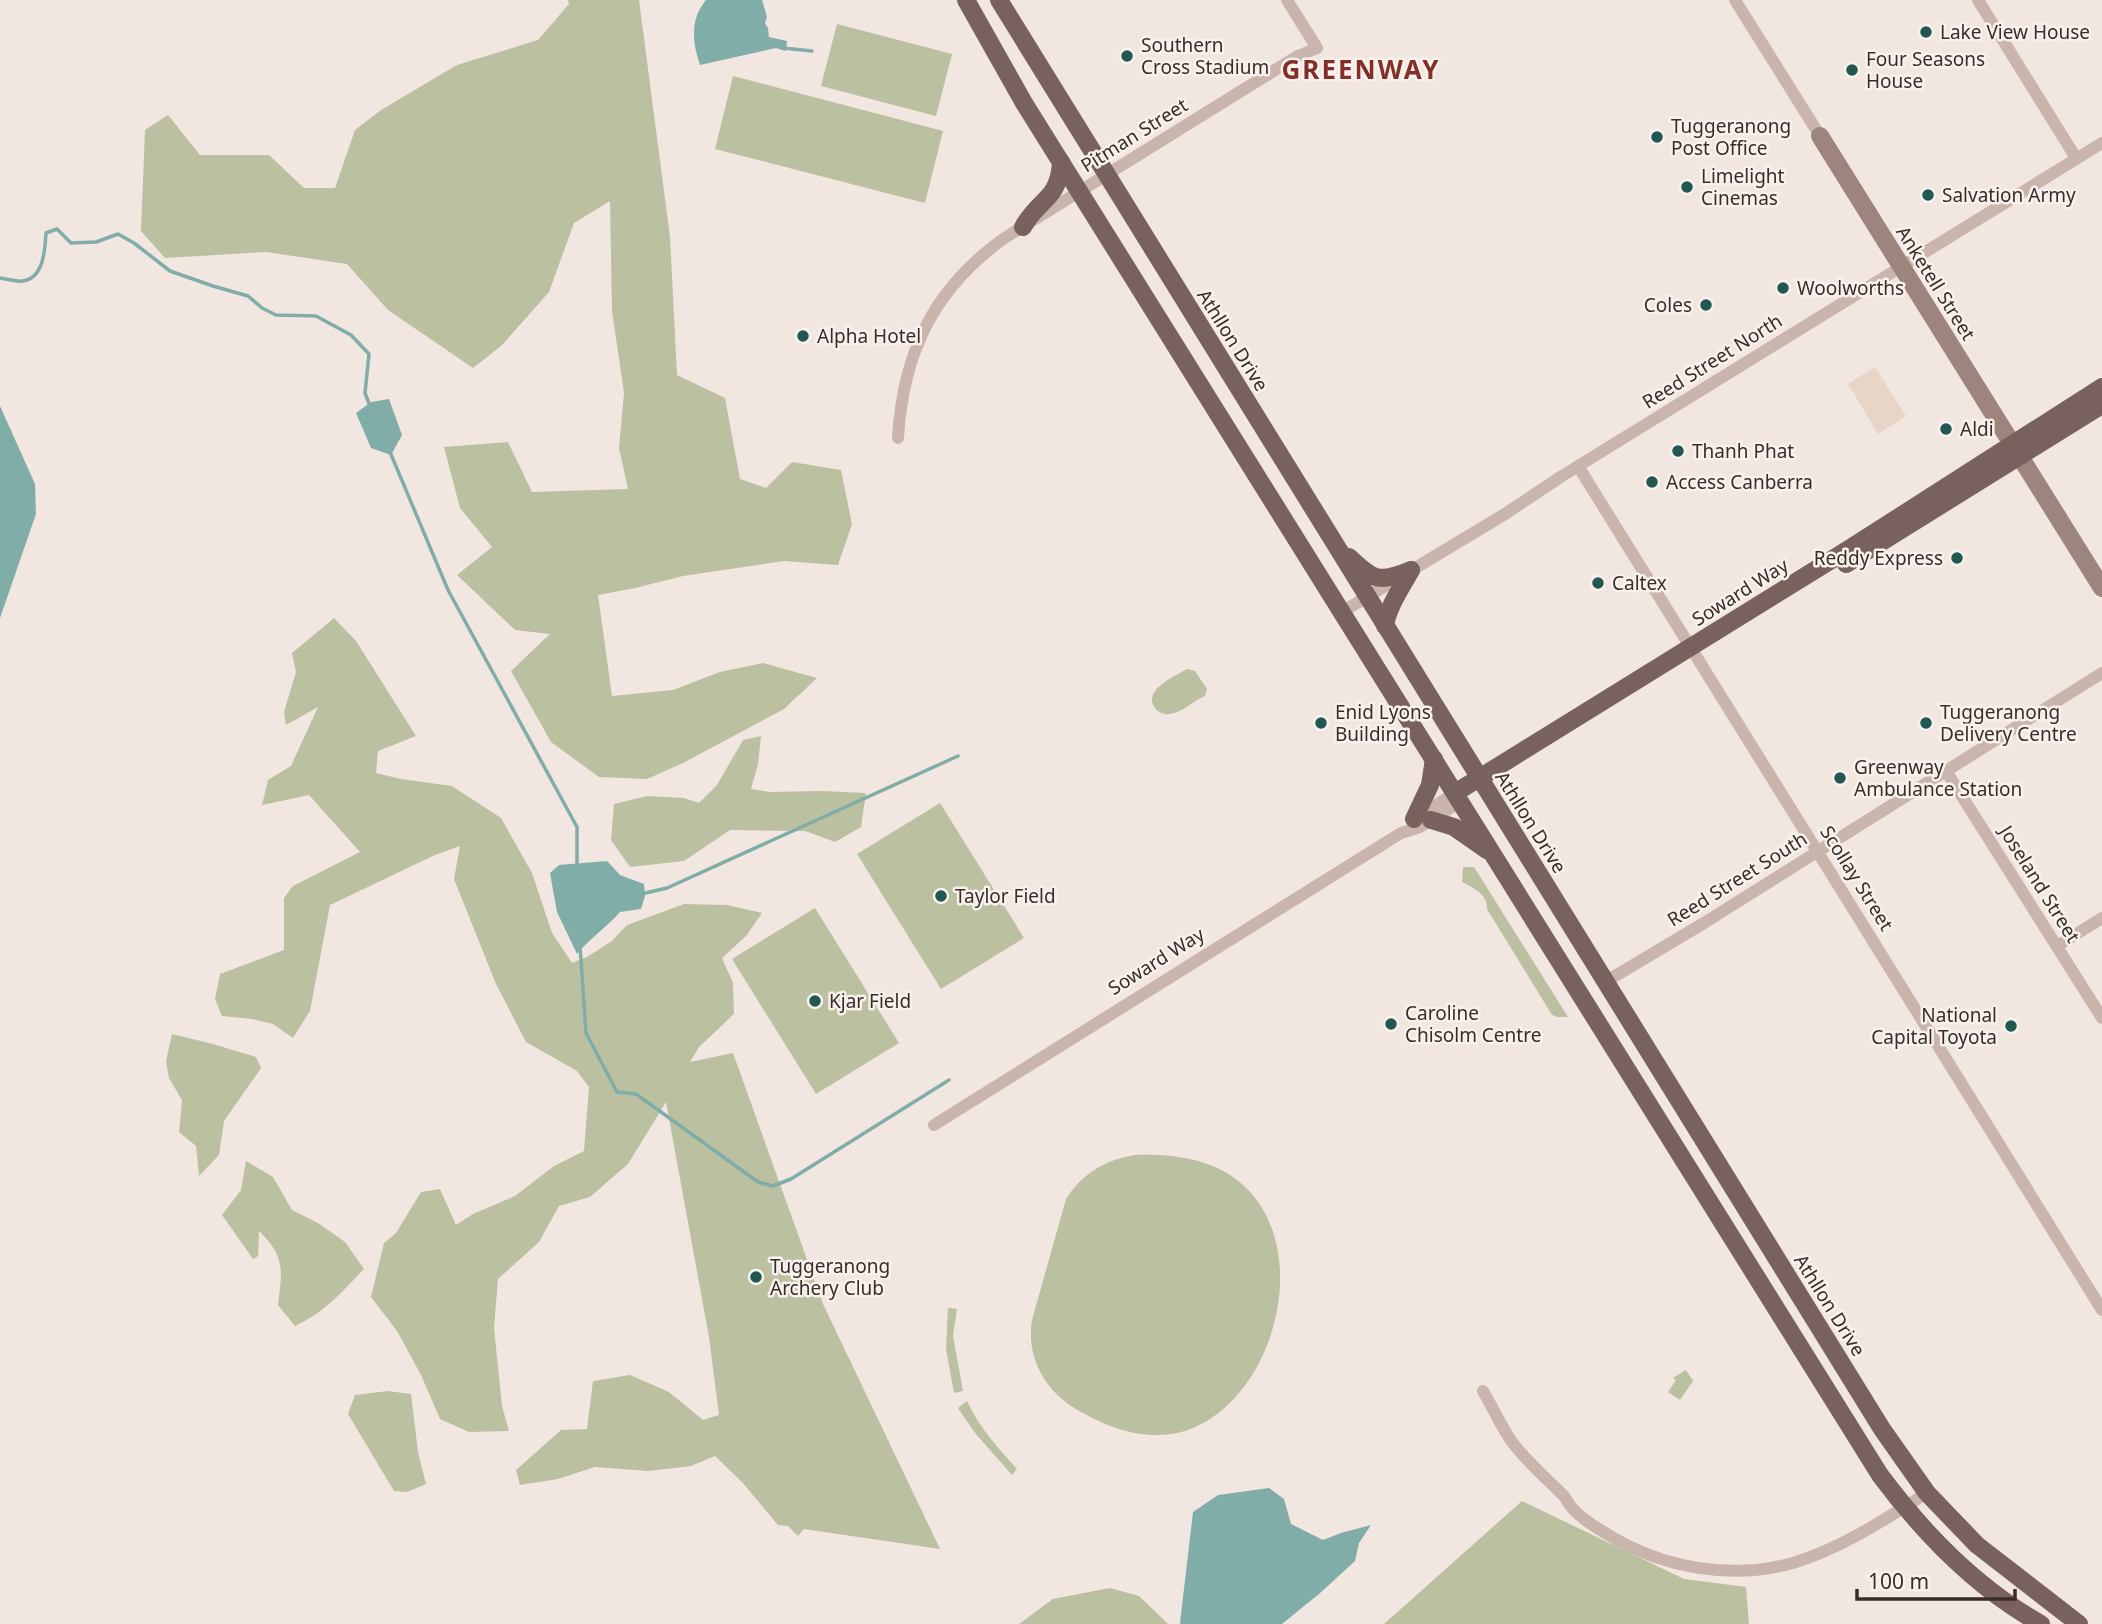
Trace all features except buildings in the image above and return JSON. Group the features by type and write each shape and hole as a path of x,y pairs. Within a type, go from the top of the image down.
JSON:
{"main road":[{"path":"966,0 1061,162 1880,1475 1904,1507 1963,1567 1994,1594 2041,1624"},
{"path":"982,0 984,16 1006,71"},
{"name":"Athllon Drive","path":"999,0 1882,1429 1927,1493 1977,1545 2079,1624"},
{"path":"1023,227 1030,215 1058,184 1061,162"},
{"name":"Soward Way","path":"1458,797 2016,450 2102,387"},
{"name":"Soward Way","path":"2016,450 2102,405"},
{"path":"1334,543 1372,576 1391,578 1411,570"},
{"path":"1385,626 1386,618 1411,570"},
{"path":"1434,759 1430,786 1423,797 1423,819 1454,827 1493,854"},
{"path":"1560,961 1581,985 1594,988 1605,982"},
{"path":"1605,982 1597,994 1597,1006 1620,1058"}],"street":[{"name":"Pitman Street","path":"898,438 901,400 907,372 924,328 941,300 969,268 985,253 1023,227 1296,57 1317,48 1287,0"},
{"name":"Anketell Street","path":"1735,0 2102,588"},
{"path":"1978,0 2076,158"},
{"name":"Reed Street North","path":"1342,612 1505,514 1578,466 2102,143"},
{"name":"Scollay Street","path":"1578,466 2102,1310"},
{"name":"Reed Street South","path":"1605,982 1704,923 2102,673"},
{"name":"Joseland Street","path":"1946,771 2102,1018"},
{"name":"Soward Way","path":"934,1125 1401,833 1420,827 1423,819 1458,797"},
{"path":"2057,946 2102,918"},
{"path":"1483,1391 1515,1445 1565,1497 1573,1509 1625,1545 1660,1560 1726,1571 1787,1564 1827,1551 1851,1539 1927,1493"}],"green space":[{"path":"568,0 639,0 670,237 677,375 725,398 740,479 766,488 792,462 841,470 852,524 838,565 784,561 683,576 598,595 612,696 673,690 720,672 763,663 817,678 784,709 683,763 647,779 599,777 551,742 511,671 550,634 515,630 457,575 492,547 460,508 444,447 508,442 532,492 628,489 619,448 624,393 612,311 610,201 574,223 549,292 501,346 473,368 388,310 347,264 266,252 165,258 141,231 145,130 168,115 200,155 269,155 304,188 335,188 355,130 381,110 457,65 538,40 569,4"},
{"path":"837,24 952,54 936,116 821,86"},
{"path":"733,76 943,131 925,203 715,149"},
{"path":"334,618 356,641 416,736 378,751 376,773 452,786 501,818 532,873 552,933 572,963 612,941 627,925 684,904 727,905 762,913 746,936 722,958 733,983 734,1014 699,1047 690,1062 733,1053 823,1304 940,1549 804,1529 798,1536 788,1526 778,1525 742,1482 715,1456 691,1466 648,1471 595,1467 558,1479 520,1485 516,1470 561,1430 587,1429 593,1381 630,1375 669,1392 703,1420 719,1415 709,1337 666,1102 628,1164 590,1197 559,1206 539,1242 498,1279 494,1328 502,1406 509,1431 469,1432 440,1419 421,1375 397,1331 371,1297 384,1243 396,1233 421,1192 440,1189 456,1225 473,1214 515,1196 554,1166 584,1151 589,1087 577,1071 526,1042 496,984 454,879 460,846 435,855 330,905 310,1011 293,1038 273,1024 222,1016 215,999 220,974 284,950 284,898 293,886 360,852 309,795 262,805 268,780 291,766 318,707 286,725 284,712 296,672 292,653"},
{"path":"1187,669 1195,671 1207,689 1205,696 1174,713 1158,711 1152,701 1156,690"},
{"path":"761,736 758,764 751,789 770,792 866,793 861,827 835,842 805,831 730,830 684,861 630,867 611,840 614,804 647,796 684,798 699,803 717,785 743,740"},
{"name":"Taylor Field","path":"940,803 1024,938 941,989 857,854"},
{"path":"1463,867 1474,867 1568,1017 1552,1015 1487,909 1483,896 1462,882"},
{"name":"Kjar Field","path":"815,908 899,1043 816,1094 732,959"},
{"path":"172,1034 256,1057 261,1068 224,1121 219,1155 199,1176 196,1146 179,1132 182,1100 169,1078 166,1061"},
{"path":"1135,1155 1189,1159 1226,1173 1237,1180 1262,1207 1276,1240 1280,1278 1276,1316 1264,1353 1244,1386 1219,1413 1188,1430 1174,1434 1130,1432 1102,1423 1076,1409 1046,1382 1032,1346 1032,1320 1066,1199 1087,1175 1096,1169 1114,1160"},
{"path":"246,1161 273,1177 292,1210 318,1223 345,1242 364,1269 324,1308 295,1326 278,1305 281,1274 274,1249 259,1231 258,1256 253,1259 222,1215 241,1190"},
{"path":"948,1308 957,1309 953,1336 963,1391 954,1393 946,1349"},
{"path":"1686,1370 1693,1381 1680,1400 1668,1392 1676,1380 1673,1378"},
{"path":"388,1391 411,1394 418,1452 426,1484 407,1492 394,1491 348,1414 355,1395"},
{"path":"967,1401 983,1428 1017,1469 1012,1475 975,1433 958,1408"},
{"path":"1522,1501 1684,1579 1746,1587 1749,1624 1384,1624"},
{"path":"1110,1588 1139,1596 1168,1624 1019,1624 1053,1599"}],"shaded area":[{"path":"1875,367 1906,416 1878,434 1848,384"}],"water":[{"path":"706,0 762,0 769,37 787,41 786,51 776,48 700,65 694,31 697,15"},
{"path":"389,399 402,435 391,455 371,448 356,413 371,402"},
{"path":"0,406 35,484 36,514 0,618"},
{"path":"607,861 620,875 644,884 645,896 641,909 620,912 577,954 557,912 550,873 559,865"},
{"path":"1269,1488 1284,1499 1291,1524 1323,1540 1371,1525 1359,1543 1355,1561 1282,1624 1181,1624 1193,1512 1218,1495"}],"waterway":[{"path":"783,48 812,51"},
{"path":"0,278 14,281 30,279 42,262 46,233 57,229 71,243 96,242 118,234 170,271 248,296 276,315 316,316 351,335 369,354 365,393 370,406"},
{"path":"390,452 448,590 577,827 577,865"},
{"path":"641,894 667,888 958,756"},
{"path":"580,946 586,1033 617,1092 636,1094 758,1182 773,1186 791,1179 949,1080"}],"place":[{"name":"Lake View House","path":"1926,32"},
{"name":"Southern Cross Stadium","path":"1127,56"},
{"name":"Four Seasons House","path":"1852,70"},
{"name":"Tuggeranong Post Office","path":"1657,137"},
{"name":"Limelight Cinemas","path":"1687,187"},
{"name":"Salvation Army","path":"1928,195"},
{"name":"Woolworths","path":"1783,288"},
{"name":"Coles","path":"1706,305"},
{"name":"Alpha Hotel","path":"803,336"},
{"name":"Aldi","path":"1946,429"},
{"name":"Thanh Phat","path":"1678,451"},
{"name":"Access Canberra","path":"1652,482"},
{"name":"Reddy Express","path":"1957,558"},
{"name":"Caltex","path":"1598,583"},
{"name":"Enid Lyons Building","path":"1321,723"},
{"name":"Tuggeranong Delivery Centre","path":"1926,723"},
{"name":"Greenway Ambulance Station","path":"1840,778"},
{"name":"Taylor Field","path":"941,896"},
{"name":"Kjar Field","path":"815,1001"},
{"name":"Caroline Chisolm Centre","path":"1391,1024"},
{"name":"National Capital Toyota","path":"2011,1026"},
{"name":"Tuggeranong Archery Club","path":"756,1277"}],"district":[{"name":"GREENWAY","path":"1361,69"}]}
